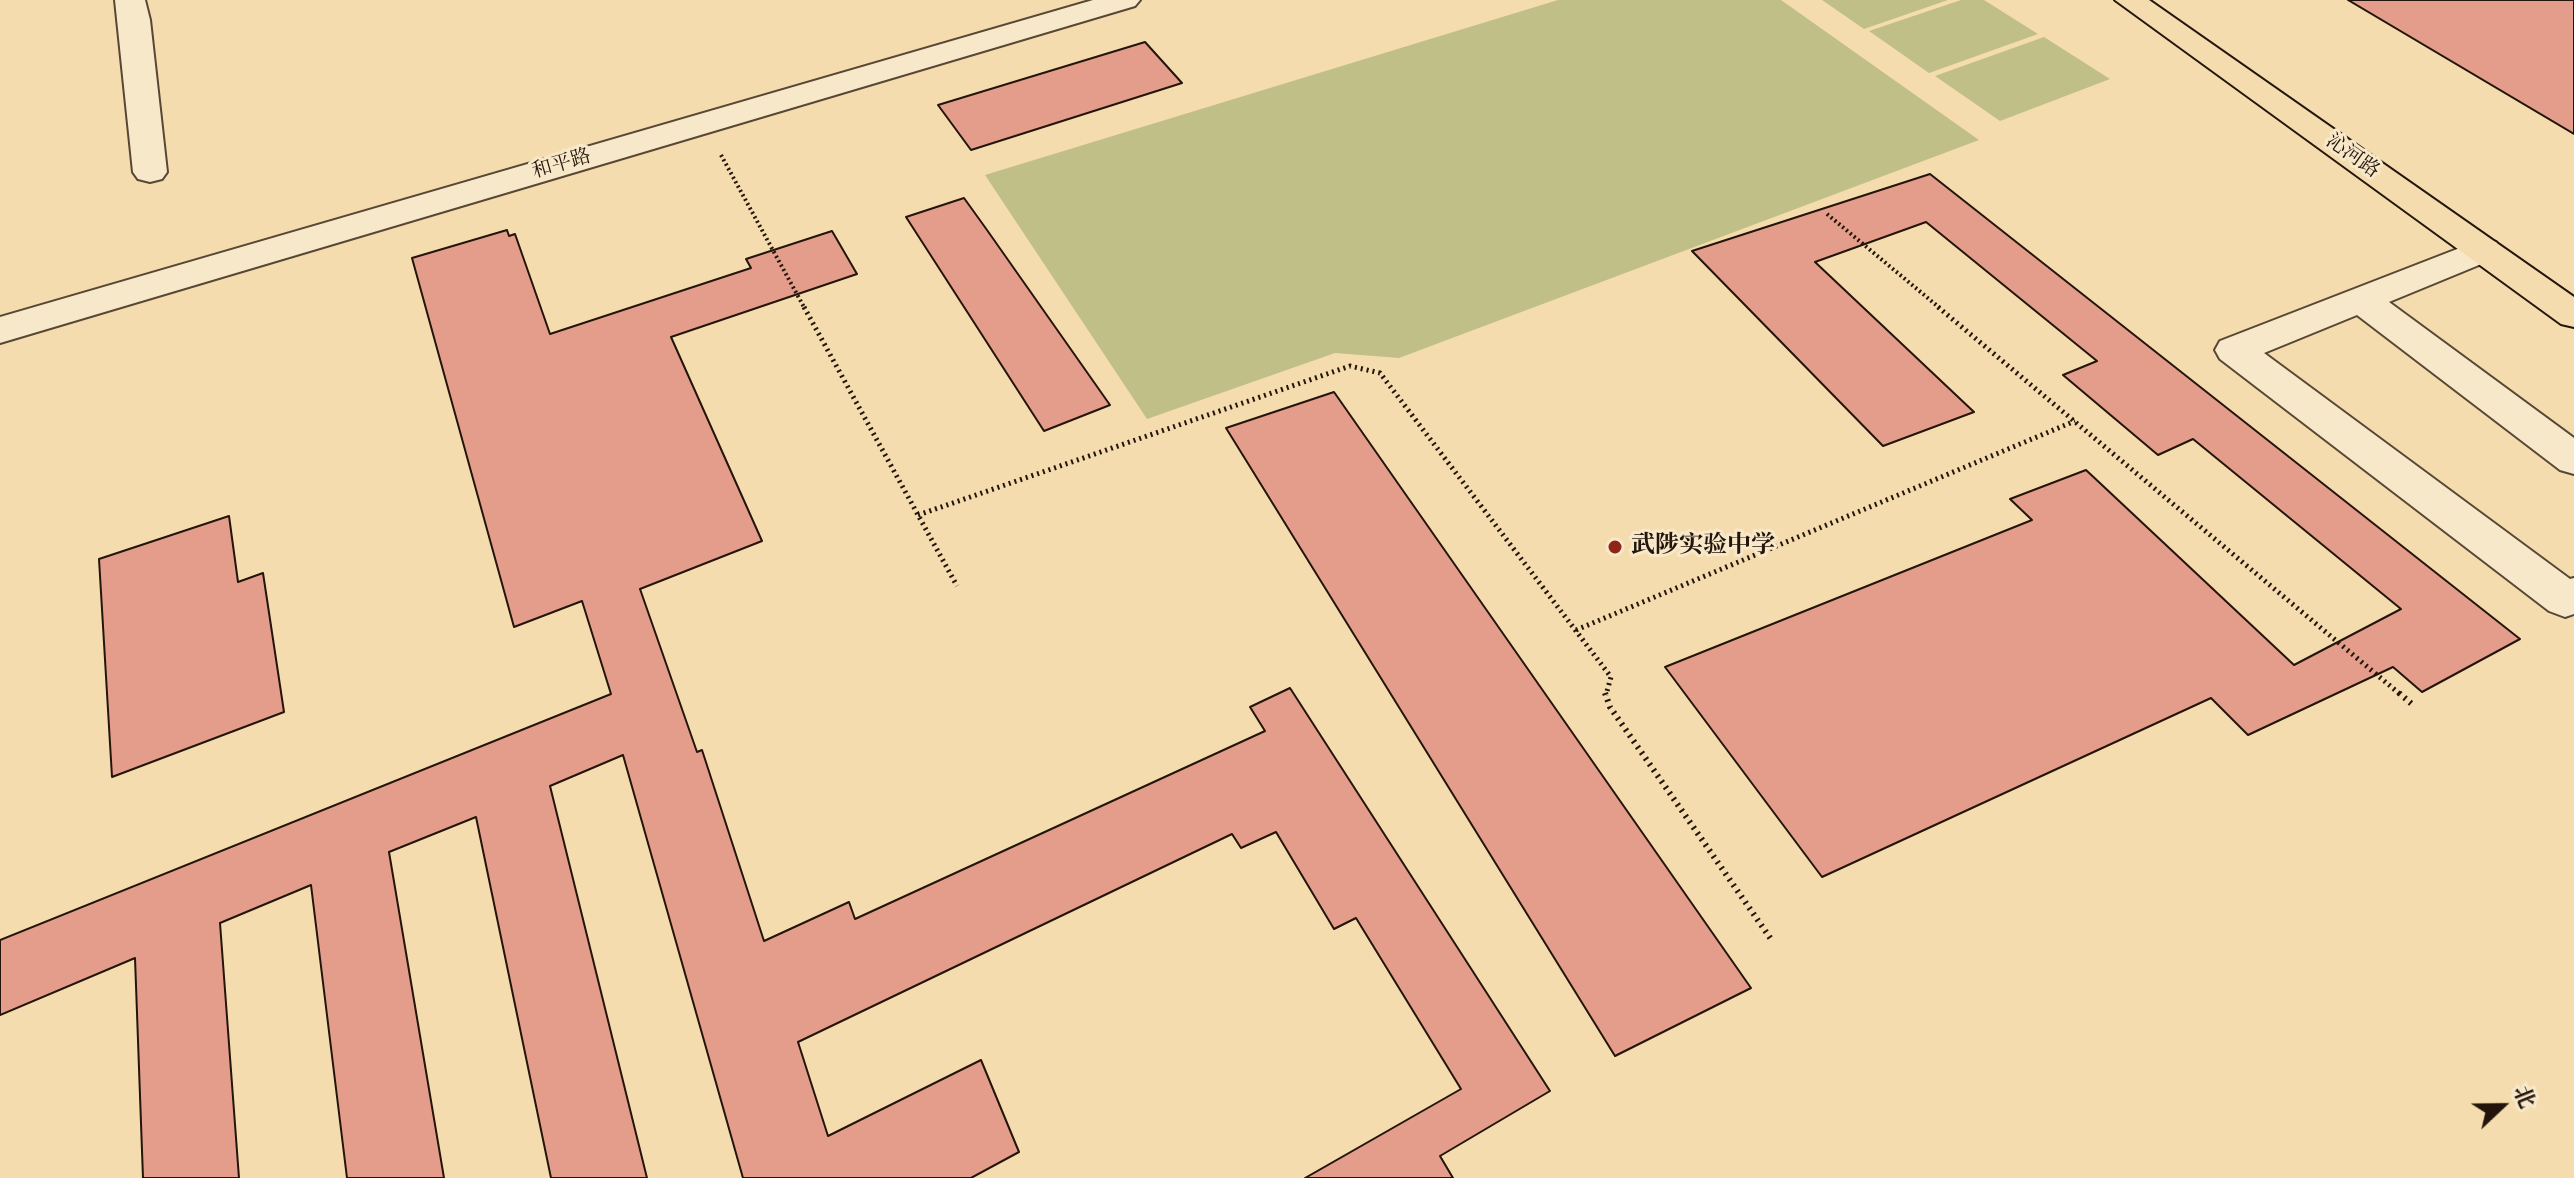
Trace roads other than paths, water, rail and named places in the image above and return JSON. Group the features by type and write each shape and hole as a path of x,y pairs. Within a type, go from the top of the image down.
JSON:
{"main road":[{"name":"沁河路","path":"2130,0 2574,315"},
{"name":"沁河路","path":"2168,0 2574,281"}],"street":[{"path":"130,0 135,20 150,172"},
{"name":"和平路","path":"0,330 1125,0"},
{"path":"2483,250 2234,350 2565,599 2574,595"},
{"path":"2359,298 2574,459"}],"place":[{"name":"武陟实验中学","path":"1615,547"}]}
